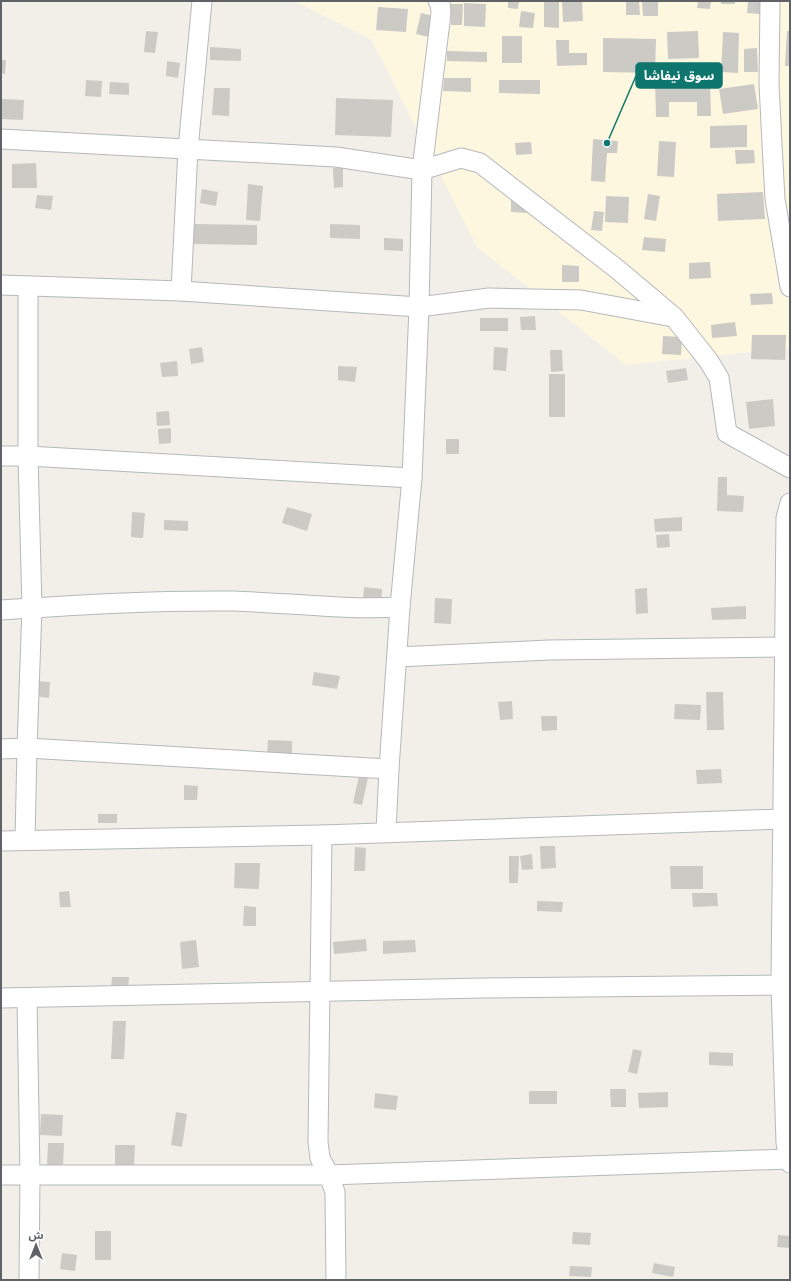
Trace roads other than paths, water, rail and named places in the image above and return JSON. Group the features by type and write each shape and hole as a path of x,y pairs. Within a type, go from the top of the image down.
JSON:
{"street":[{"path":"182,291 188,149 202,1"},
{"path":"386,832 388,769 400,607 412,478 419,306 422,170 441,13 441,7 438,1"},
{"path":"770,1 769,84 772,152 776,199 790,287"},
{"path":"1,139 336,158 422,170 461,158 480,163 617,269 674,317 708,360 719,378 727,433 790,468"},
{"path":"1,285 182,291 419,306 489,298 581,300 674,317"},
{"path":"25,840 26,748 32,608 28,456 28,286"},
{"path":"1,456 28,456 412,478"},
{"path":"1,1175 329,1175 789,1161 785,1134 785,985 786,647 789,513"},
{"path":"1,610 201,601 369,609 400,607"},
{"path":"397,657 549,650 786,647"},
{"path":"1,749 26,748 388,769"},
{"path":"1,841 322,835 786,818"},
{"path":"322,835 318,1142 320,1158 329,1175 335,1192 336,1280"},
{"path":"1,998 484,988 785,985"},
{"path":"26,998 30,1175 30,1280"}],"place":[{"name":"سوق نيفاشا","path":"607,143"}]}
